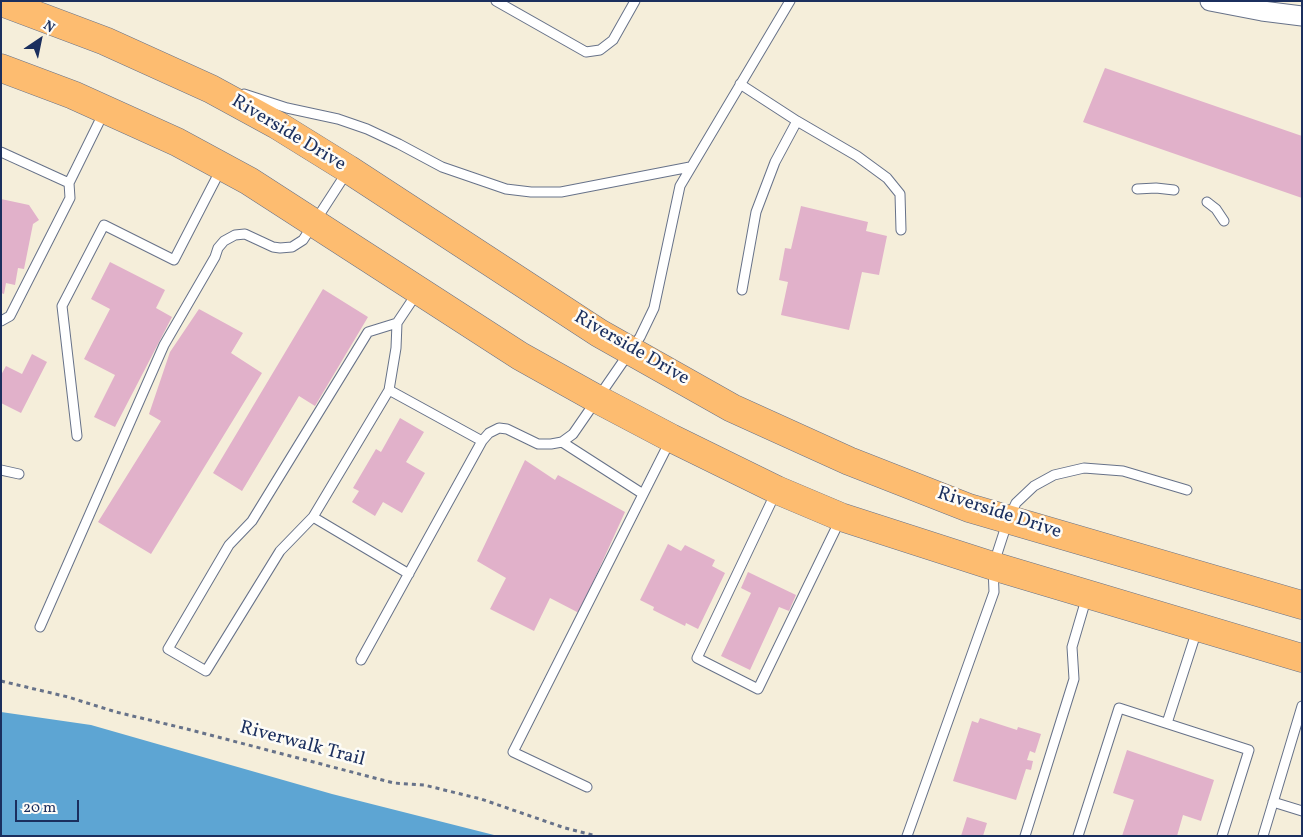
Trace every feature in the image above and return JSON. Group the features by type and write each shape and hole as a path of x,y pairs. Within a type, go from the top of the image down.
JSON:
{"main road":[{"name":"Riverside Drive","path":"1,2 38,14 104,41 211,89 277,125 599,333 732,408 840,457 969,508 1164,563 1302,605"},
{"path":"1,68 73,95 177,142 222,166 315,223 520,356 671,438 777,490 841,517 993,566 1302,658"}],"street":[{"path":"1210,1 1262,11 1302,16"}],"lane":[{"path":"496,1 586,52 600,50 613,40 636,1"},
{"path":"361,660 482,441 489,433 499,428 507,429 538,444 562,442 573,434 640,337 654,308 680,186 790,1"},
{"path":"740,84 797,121 857,156 887,178 900,194 901,230"},
{"path":"211,89 242,93 287,108 338,119 367,129 400,144 442,167 506,189 531,192 561,192 690,167"},
{"path":"1,321 10,316 70,198 69,183 105,110"},
{"path":"742,290 756,212 775,162 797,121"},
{"path":"1,152 69,183"},
{"path":"77,436 62,306 104,225 174,260 222,166"},
{"path":"40,627 164,345 215,258 218,248 224,241 235,235 245,234 272,247 292,247 303,240 348,170"},
{"path":"1137,189 1156,188 1174,190"},
{"path":"1207,202 1216,209 1224,221"},
{"path":"397,323 368,332 252,521 230,545 168,649 206,671 280,551 312,517 389,390 396,348 397,323 419,290"},
{"path":"389,390 482,441"},
{"path":"586,786 513,752 671,438"},
{"path":"562,442 643,494"},
{"path":"907,836 994,592 993,566 1008,520 1016,503 1034,486 1054,475 1084,468 1123,471 1187,490"},
{"path":"1,470 19,474"},
{"path":"777,490 697,658 758,689 841,517"},
{"path":"312,517 409,574"},
{"path":"1025,836 1074,680 1072,647 1088,594"},
{"path":"1167,723 1198,627"},
{"path":"1263,836 1302,706"},
{"path":"1078,836 1119,708 1249,750 1222,836"},
{"path":"1273,802 1302,811"}],"path":[{"name":"Riverwalk Trail","path":"1,681 367,776 394,782 424,785 481,799 565,828 596,836"}],"water":[{"path":"1,712 91,725 332,794 498,836 1,836"}],"building":[{"path":"1105,68 1302,136 1302,198 1083,122"},
{"path":"1,199 29,205 39,220 33,224 24,269 18,268 15,285 6,283 4,294 1,293"},
{"path":"801,206 868,222 866,231 887,236 879,275 862,272 849,330 781,315 788,282 779,280 785,248 791,249"},
{"path":"110,262 165,290 156,308 172,317 115,427 94,417 115,375 84,359 110,309 91,299"},
{"path":"323,289 368,317 315,406 299,396 242,491 213,473"},
{"path":"199,309 243,333 231,353 262,373 151,554 98,522 161,421 149,414 170,352"},
{"path":"32,354 47,362 21,413 1,403 1,375 6,366 22,374"},
{"path":"400,418 424,432 406,462 425,473 402,513 383,502 375,516 352,502 359,491 353,488 376,449 381,452"},
{"path":"525,460 555,480 558,475 625,512 579,613 550,598 534,631 490,609 506,578 477,561"},
{"path":"668,544 681,551 685,545 715,560 712,566 725,573 698,629 686,623 685,626 653,610 654,607 640,600"},
{"path":"748,572 796,595 789,611 779,607 750,670 721,656 751,593 741,588"},
{"path":"980,718 1017,730 1018,727 1041,734 1035,753 1030,751 1027,760 1033,761 1031,770 1026,769 1016,800 953,781 972,721 978,723"},
{"path":"1127,750 1214,780 1201,821 1183,815 1177,836 1122,836 1134,800 1113,793"},
{"path":"967,817 987,823 983,836 961,836"}]}
